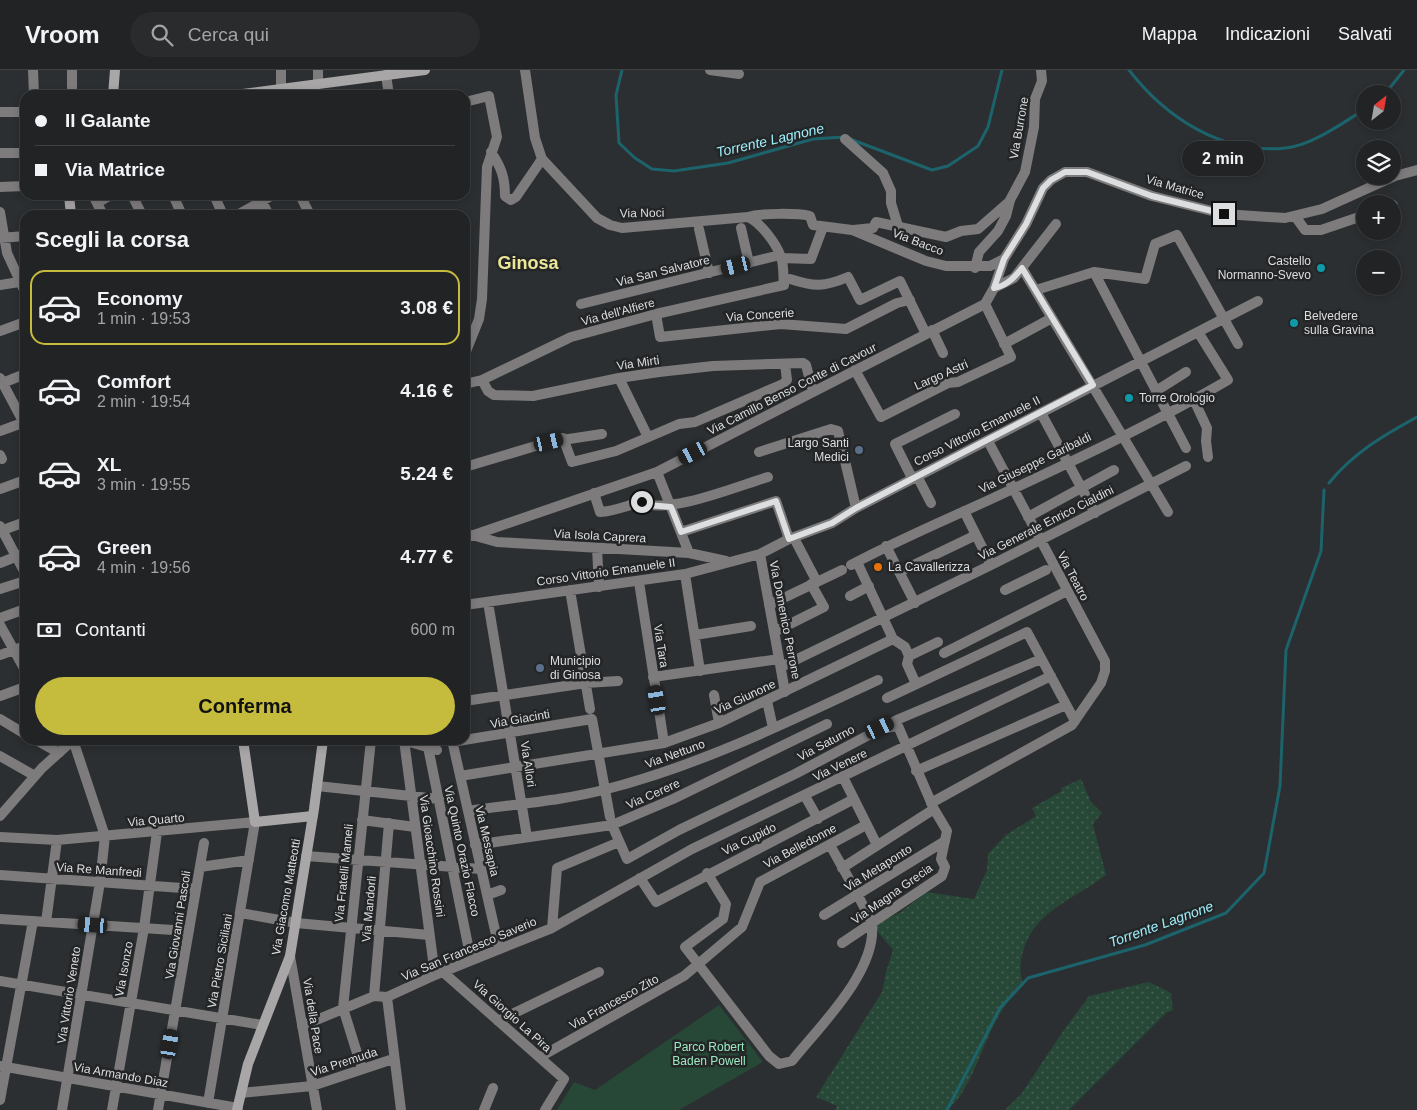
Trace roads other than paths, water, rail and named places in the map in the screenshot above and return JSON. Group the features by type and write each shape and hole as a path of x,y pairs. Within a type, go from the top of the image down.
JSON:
{"street":[{"path":"33,70 34,90"},
{"path":"72,70 72,90"},
{"path":"113,90 115,70"},
{"path":"281,70 281,88"},
{"path":"318,70 318,84"},
{"path":"268,90 381,74 425,70"},
{"name":"Via Noci","path":"525,70 535,138 542,159 597,218 610,225 622,228 662,226 748,217 757,214 800,214 810,216 813,225 823,227"},
{"path":"710,70 739,74"},
{"name":"Via Burrone","path":"975,268 978,252 998,231 1006,216 1010,200 1024,172 1034,126 1035,99 1042,81 1041,70"},
{"path":"381,74 387,90"},
{"path":"470,101 490,96 496,137 487,167 482,299 479,319 470,342"},
{"path":"0,112 20,112"},
{"path":"845,139 883,173 891,190 890,203 898,226"},
{"path":"491,152 503,173 505,196 511,200 516,197 542,159"},
{"path":"0,154 20,153"},
{"name":"Via Matrice","path":"985,304 1004,259 1026,224 1043,188 1051,180 1065,172 1087,172 1152,196 1224,214 1285,218 1322,208 1395,176 1417,170"},
{"path":"0,187 20,186"},
{"path":"244,210 257,200"},
{"path":"852,230 873,228 876,222 946,237 961,231 978,229 1010,200"},
{"path":"0,212 2,238 20,282 0,285"},
{"path":"1295,216 1305,230 1321,230 1356,218"},
{"path":"748,217 754,220 781,257 787,282 812,286 829,285 848,277 860,300 900,281 943,353"},
{"path":"992,291 1014,278 1056,224"},
{"name":"Via Bacco","path":"823,227 852,230 926,261 946,266 975,268 990,266 1004,259"},
{"name":"Via San Salvatore","path":"581,304 750,263 781,257 811,258 823,227"},
{"path":"741,228 750,263"},
{"path":"699,230 709,273"},
{"path":"1036,290 1094,272 1145,279 1156,244 1177,235 1238,344"},
{"path":"2,238 20,236"},
{"path":"1022,268 1168,512"},
{"path":"1094,272 1186,448"},
{"name":"Via dell'Alfiere","path":"470,383 482,380 570,337 787,282"},
{"name":"Via Concerie","path":"656,314 660,338 781,324 846,329 896,303 910,300"},
{"name":"Corso Vittorio Emanuele II","path":"470,604 639,582 685,574 760,554 791,538 832,523 915,477 1258,301"},
{"path":"985,304 1004,344 1052,318"},
{"name":"Via Camillo Benso Conte di Cavour","path":"470,536 657,472 985,304"},
{"path":"0,331 20,324"},
{"name":"Via Giuseppe Garibaldi","path":"769,605 850,566 886,546 1013,489 1194,400 1228,380 1198,332"},
{"name":"Largo Astri","path":"855,370 881,417 948,383 958,382 1010,357 1004,344"},
{"name":"Via Mirti","path":"482,380 488,390 494,395 511,397 533,396 619,378 713,366 803,363 806,365 813,392"},
{"path":"564,438 572,462 616,451 679,424 695,422 783,384 786,380 785,364"},
{"path":"1156,391 1186,372"},
{"path":"20,376 1,382 20,416"},
{"path":"619,378 648,437"},
{"path":"1194,400 1207,428 1208,457"},
{"path":"1041,413 1095,513"},
{"path":"931,503 895,444 956,414"},
{"path":"0,431 20,424"},
{"path":"759,452 831,429 838,431 856,508"},
{"path":"470,466 564,438 602,434"},
{"name":"Via Teatro","path":"988,441 1105,661 1105,671 1101,683 1075,721"},
{"name":"Via Generale Enrico Cialdini","path":"653,677 780,663 884,618 1186,466"},
{"path":"1028,517 1114,470"},
{"path":"657,472 689,553"},
{"path":"594,493 600,512 612,511 619,507 642,502 648,505 671,507 768,477"},
{"path":"0,489 20,482"},
{"path":"681,532 776,501 791,538 824,607 774,632"},
{"path":"964,511 991,565"},
{"path":"20,523 1,529 20,554"},
{"path":"899,572 976,535"},
{"name":"Via Isola Caprera","path":"470,537 497,542 689,553 727,562"},
{"path":"886,546 914,603"},
{"path":"597,548 599,587"},
{"name":"Via Domenico Perrone","path":"760,554 786,692"},
{"path":"0,563 20,555"},
{"path":"850,566 869,586 893,639 904,647 909,656 907,664 916,684"},
{"path":"1005,590 1046,570"},
{"path":"685,574 700,671"},
{"name":"Via Tara","path":"639,582 664,742"},
{"path":"0,589 20,583"},
{"path":"850,596 869,586"},
{"path":"552,928 557,868 619,842 611,821 570,590"},
{"path":"944,653 1067,591"},
{"name":"Via Allori","path":"488,602 527,837"},
{"path":"0,618 20,612"},
{"path":"0,625 20,661"},
{"path":"695,635 751,626"},
{"path":"842,868 877,846 932,806 1072,725 1075,721 1027,632 887,698"},
{"name":"Via Giunone","path":"460,776 664,742 720,723 893,639"},
{"path":"909,656 938,642"},
{"path":"0,654 20,648"},
{"name":"Via Saturno","path":"619,842 627,859 880,728 1041,659"},
{"name":"Via Venere","path":"640,878 692,849 906,748 1051,676"},
{"name":"Via Nettuno","path":"468,811 605,790 669,771 773,728 878,680"},
{"path":"470,700 586,683 618,681"},
{"path":"0,696 20,689"},
{"path":"714,695 720,723"},
{"path":"767,701 773,728"},
{"path":"916,771 1066,705"},
{"name":"Via Giacinti","path":"470,739 510,734 591,714"},
{"path":"0,719 20,731"},
{"name":"Via Cerere","path":"476,845 611,821 673,799 827,724"},
{"name":"Via Magna Grecia","path":"842,943 942,876 944,868 941,859 947,831 932,806 898,726 880,728"},
{"path":"45,745 59,753"},
{"path":"0,816 35,776 66,745"},
{"name":"Via Vittorio Veneto","path":"62,1110 100,882 105,836 70,745"},
{"path":"244,745 255,822"},
{"name":"Via Giacomo Matteotti","path":"238,1109 248,1064 290,956 313,816 322,745"},
{"name":"Via Fratelli Mameli","path":"343,1008 370,745"},
{"name":"Via Gioacchino Rossini","path":"405,745 430,935 439,974"},
{"name":"Via Quinto Orazio Flacco","path":"420,745 433,749 439,800 472,960"},
{"name":"Via Messapia","path":"453,745 499,948"},
{"path":"1,758 35,776"},
{"path":"843,777 877,846"},
{"path":"317,786 439,800"},
{"path":"805,796 818,819"},
{"name":"Via Cupido","path":"640,878 656,902 707,874 854,800"},
{"name":"Via Quarto","path":"0,837 57,840 313,816"},
{"path":"362,820 415,827"},
{"name":"Via Pietro Siciliani","path":"208,1103 255,822"},
{"name":"Via Mandorli","path":"374,996 389,824"},
{"name":"Via Belledonne","path":"699,966 742,926 760,882 866,825"},
{"name":"Via Isonzo","path":"112,1110 144,928 158,832"},
{"path":"46,922 57,840"},
{"name":"Via Metaponto","path":"824,915 945,841"},
{"name":"Via Giovanni Pascoli","path":"158,1110 204,843"},
{"path":"707,874 726,904 723,919 685,947 769,1056 780,1064 792,1061 854,983 867,956 872,924 830,845"},
{"path":"306,856 481,869"},
{"path":"200,867 249,860"},
{"name":"Via Re Manfredi","path":"0,875 196,889"},
{"name":"Via San Francesco Saverio","path":"302,1026 374,996 388,997 499,948 552,928 640,878"},
{"path":"487,895 501,890"},
{"path":"241,913 296,923 430,935"},
{"path":"0,919 190,931"},
{"path":"0,1100 3,1066 22,985 33,921"},
{"name":"Via della Pace","path":"290,956 312,1086 318,1110"},
{"name":"Via Francesco Zito","path":"540,1058 699,966"},
{"path":"498,1021 599,972"},
{"name":"Via Giorgio La Pira","path":"439,974 498,1021 564,1079 545,1110"},
{"path":"0,981 262,1025"},
{"path":"388,997 401,1110"},
{"path":"343,1008 362,1069"},
{"name":"Via Premuda","path":"241,1093 312,1086 394,1059"},
{"name":"Via Armando Diaz","path":"3,1066 238,1109"},
{"path":"484,1110 493,1088"}],"waterway":[{"name":"Torrente Lagnone","path":"622,70 616,95 619,143 635,158 652,169 674,171 728,163 813,139 844,137"},
{"name":"Torrente Lagnone","path":"850,139 932,170 948,166 978,146 988,127 1002,70"},
{"name":"Torrente Lagnone","path":"1129,70 1160,103 1178,118 1198,130 1240,146 1263,149 1296,146 1327,133 1356,115"},
{"name":"Torrente Lagnone","path":"1392,85 1404,70"},
{"name":"Torrente Lagnone","path":"1329,483 1338,472 1359,454 1381,438 1417,417"},
{"name":"Torrente Lagnone","path":"947,1110 1000,1008 1028,978 1145,945 1226,913 1264,873 1280,786 1286,650 1321,551 1324,490"}],"place":[{"name":"Castello Normanno-Svevo","path":"1321,268"},
{"name":"Belvedere sulla Gravina","path":"1294,323"},
{"name":"Torre Orologio","path":"1129,398"},
{"name":"Largo Santi Medici","path":"859,450"},
{"name":"La Cavallerizza","path":"878,567"},
{"name":"Municipio di Ginosa","path":"540,668"}],"district":[{"name":"Ginosa","path":"528,263"}],"park label":[{"name":"Parco Robert Baden Powell","path":"709,1054"}]}
